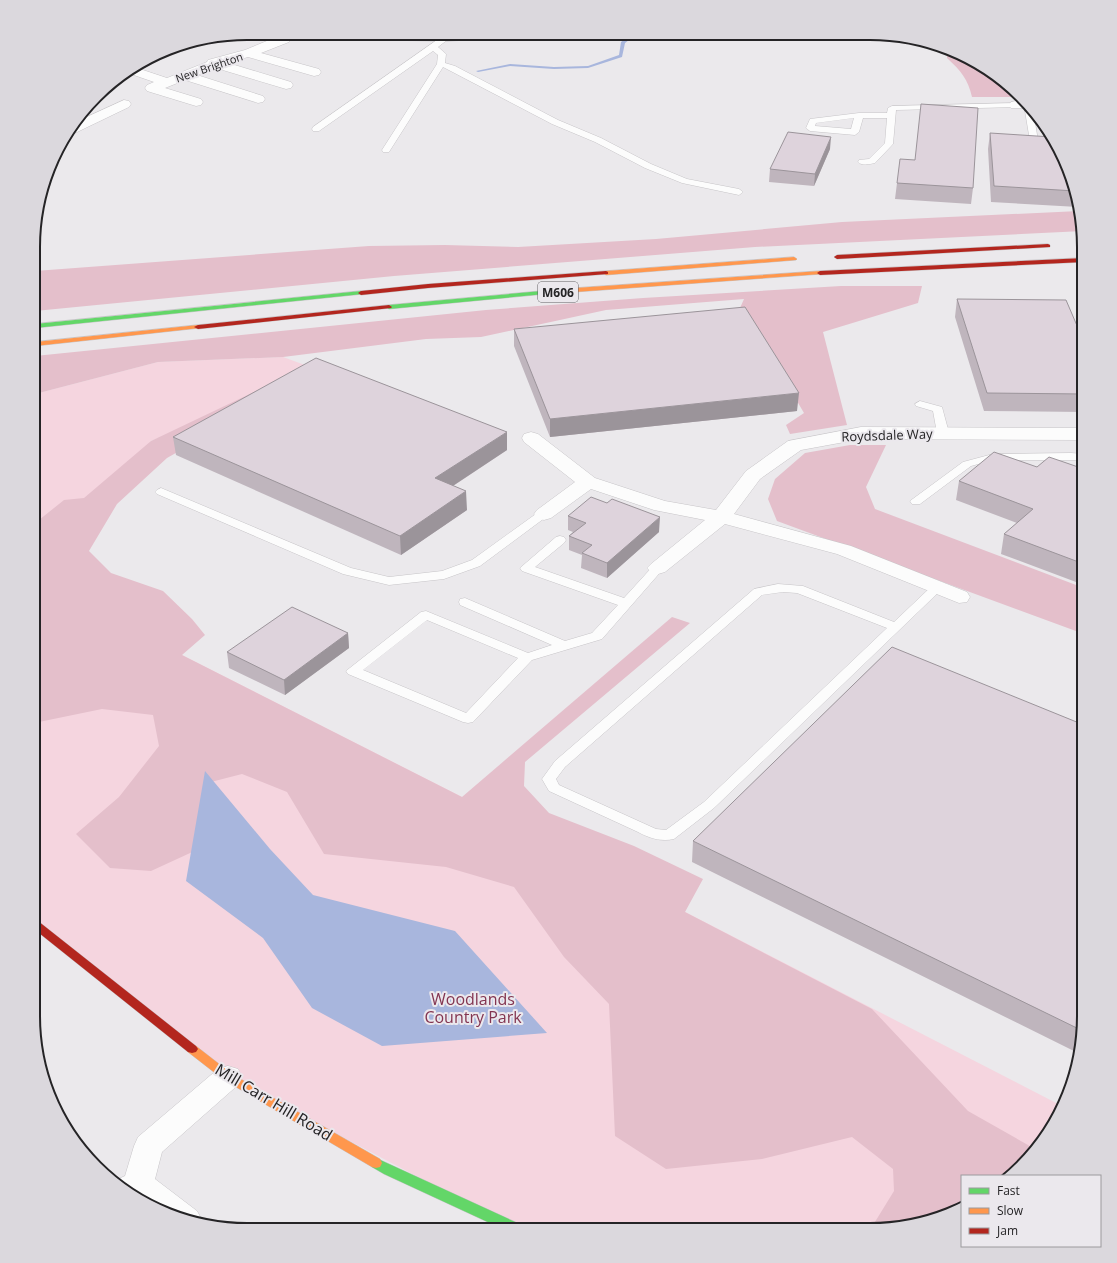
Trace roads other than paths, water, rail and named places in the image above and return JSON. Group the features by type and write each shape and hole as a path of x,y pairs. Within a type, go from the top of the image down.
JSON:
{"main road":[{"path":"824,257 1060,245"},
{"name":"M606","path":"40,325 428,286 800,259"},
{"name":"M606","path":"40,343 510,295 790,274 1077,260"},
{"name":"Mill Carr Hill Road","path":"40,931 228,1077 388,1170 504,1223"}],"street":[{"name":"New Brighton","path":"196,102 152,88 238,54 248,53 281,40"},
{"path":"248,53 314,72"},
{"path":"213,64 286,85"},
{"path":"137,72 166,82"},
{"path":"183,75 258,99"},
{"path":"80,125 124,104"},
{"name":"Roydsdale Way","path":"658,568 721,517 753,475 795,445 861,433 1077,434"},
{"path":"527,436 588,482 661,506 721,517 844,550 959,597"},
{"path":"544,514 588,482"},
{"path":"158,1203 132,1187 148,1146 228,1077"}],"lane":[{"path":"316,129 434,48 442,40"},
{"path":"386,150 441,64 442,54 434,48"},
{"path":"441,64 452,68 525,105 555,122 598,140 648,166 685,181 739,192"},
{"path":"862,162 872,161 889,144 892,108 1020,105"},
{"path":"1025,110 1035,147"},
{"path":"859,115 855,132 810,128 813,121 859,115 891,116"},
{"path":"920,404 938,409 943,433"},
{"path":"916,501 967,464 974,462 993,457 1077,456"},
{"path":"162,492 347,571 390,581 444,575 476,563 544,514"},
{"path":"560,540 526,568 626,603"},
{"path":"527,657 426,615 353,672 468,719 527,657 597,636 658,568"},
{"path":"896,627 799,589 782,587 770,588 758,592 560,764 549,779 554,788 643,828 653,834 669,835 710,805 937,588"},
{"path":"466,602 565,646"}],"water":[{"path":"205,771 270,849 313,895 455,931 547,1033 382,1046 312,1008 263,938 186,881"}],"waterway":[{"path":"478,71 510,65 554,68 588,67 621,56 623,42 626,40"}],"park label":[{"name":"Woodlands Country Park","path":"473,1008"}]}
